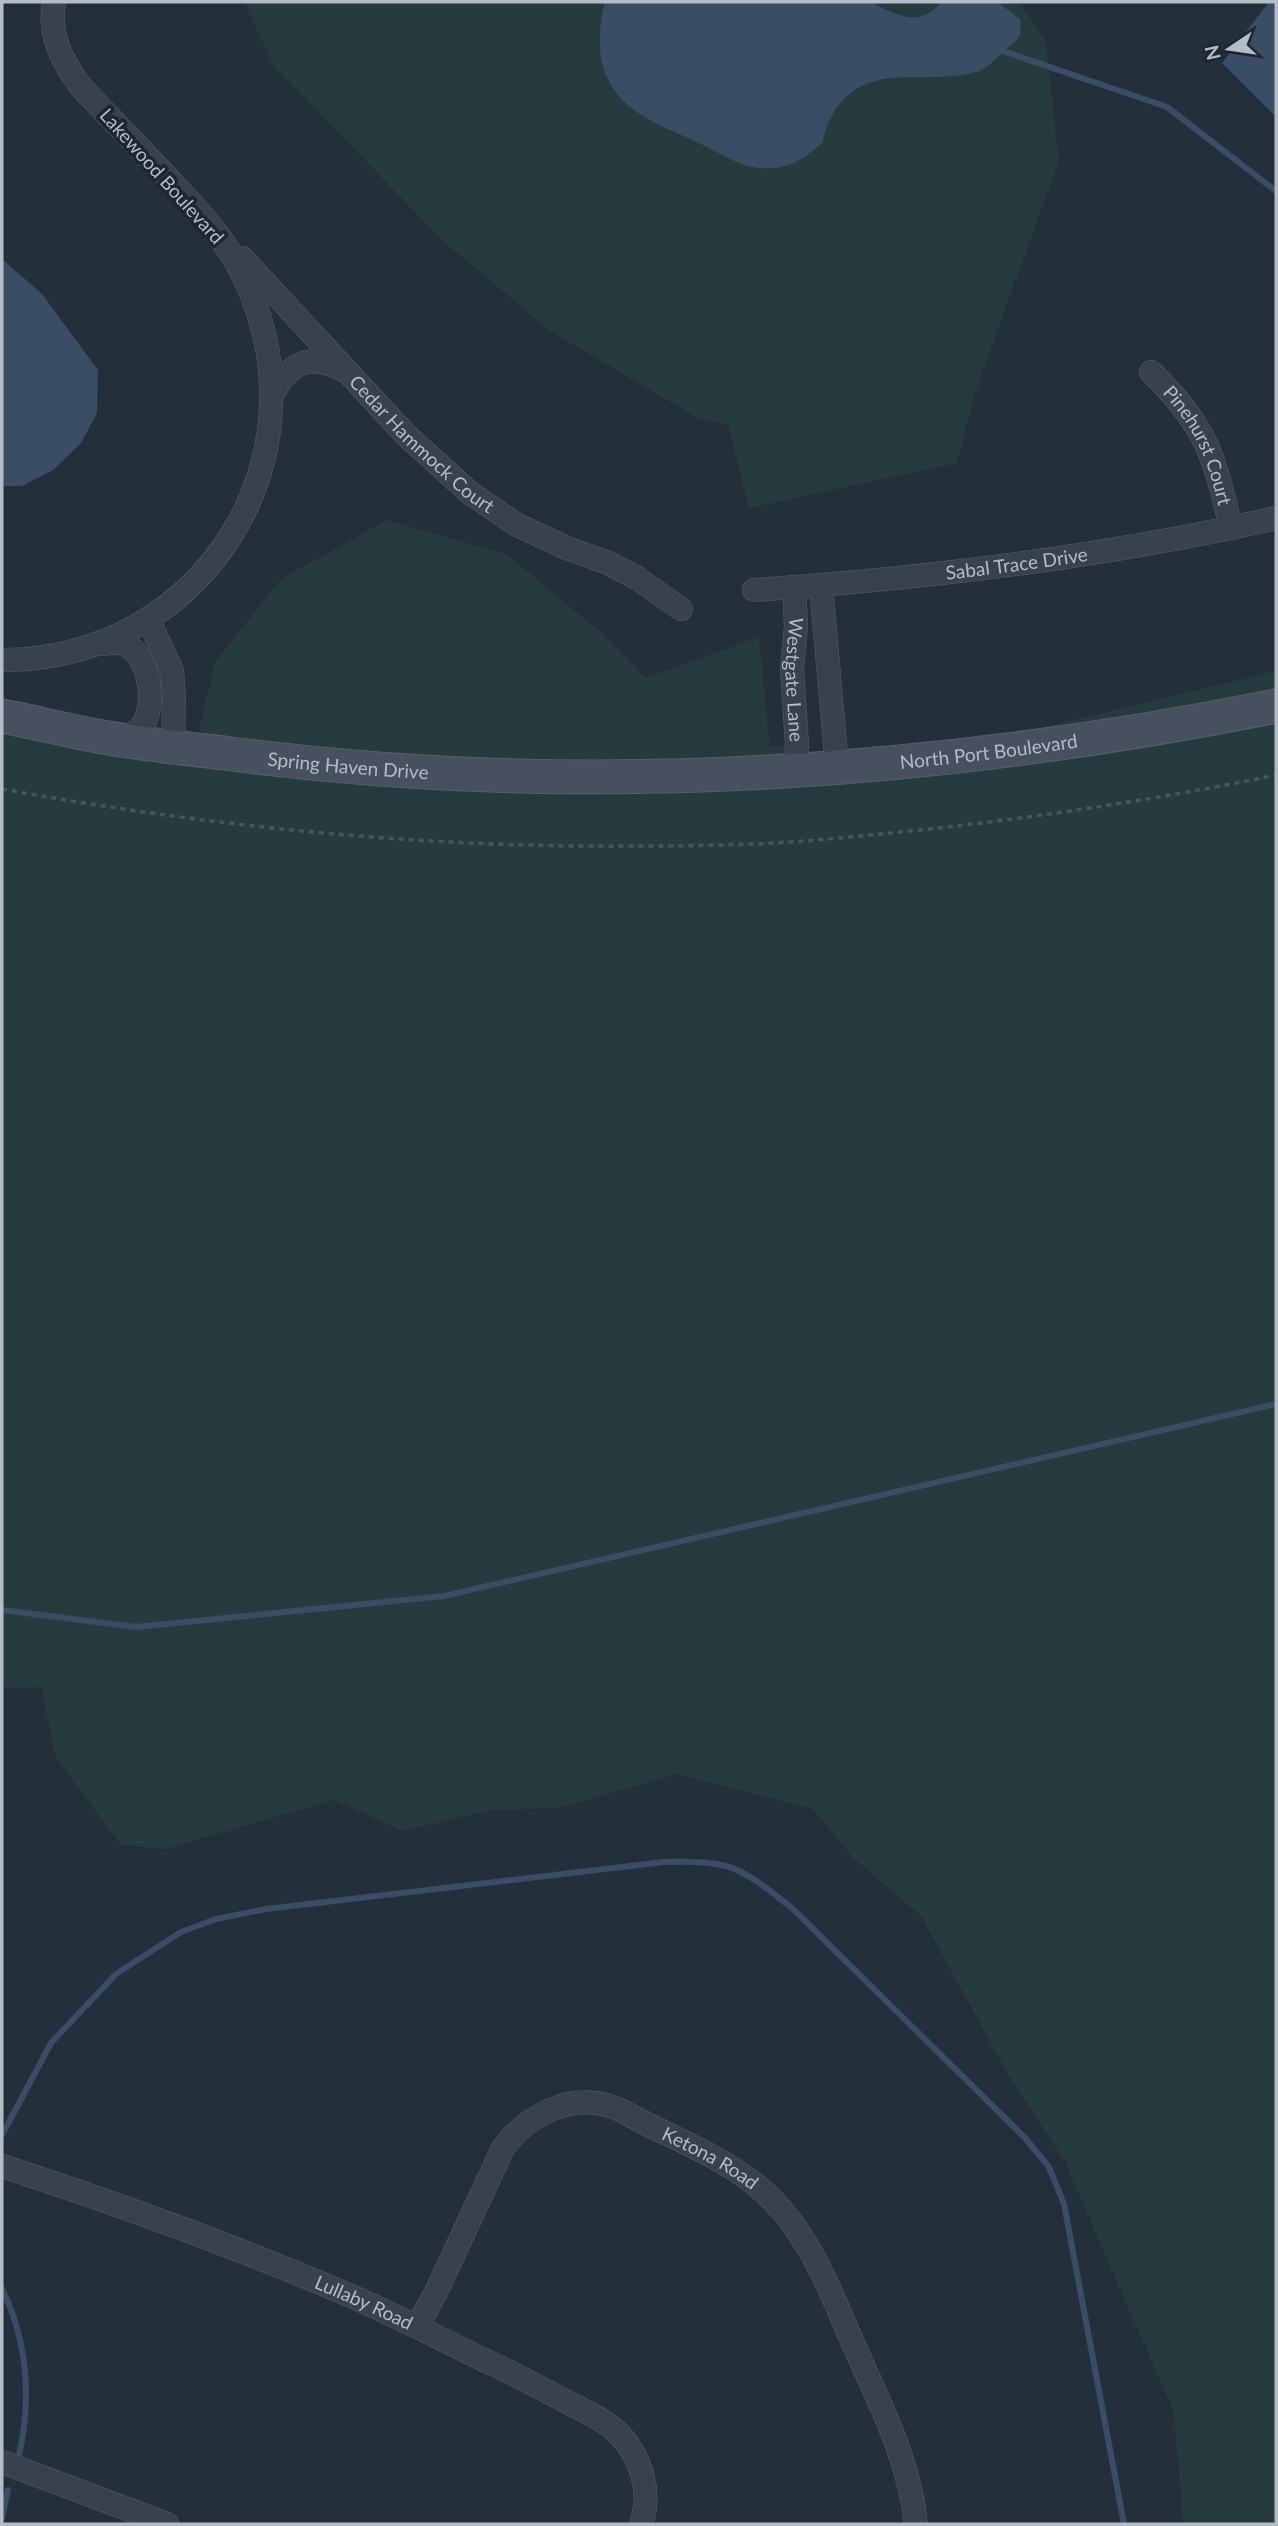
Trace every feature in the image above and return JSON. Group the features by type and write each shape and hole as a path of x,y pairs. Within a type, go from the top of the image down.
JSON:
{"street":[{"name":"Lakewood Boulevard","path":"2,660 63,655 102,644 167,607 200,576 233,533 259,478 268,446 271,397 263,331 238,266 206,220 81,87 67,67 57,48 53,27 54,2"},
{"name":"Cedar Hammock Court","path":"206,220 426,455 490,508 543,538 608,563 636,578 681,609"},
{"path":"271,397 279,380 301,364 315,360 328,361 347,372"},
{"name":"Pinehurst Court","path":"1151,372 1181,402 1206,440 1220,480 1231,528"},
{"name":"Sabal Trace Drive","path":"754,590 915,577 1029,563 1147,545 1276,517"},
{"name":"Westgate Lane","path":"821,585 837,767"},
{"name":"Westgate Lane","path":"794,587 796,626 793,655 797,745 795,771"},
{"path":"148,620 172,671 173,747"},
{"path":"102,644 115,642 126,645 136,653 149,685 146,720 129,736 111,738"},
{"path":"793,655 826,652"},
{"name":"North Port Boulevard","path":"699,777 936,760 1078,742 1276,706"},
{"name":"Spring Haven Drive","path":"2,716 111,738 306,764 446,774 600,778 699,777"},
{"name":"Ketona Road","path":"417,2327 503,2147 512,2136 545,2111 563,2105 609,2105 741,2174 781,2209 799,2233 819,2267 901,2452 914,2499 916,2524"},
{"name":"Lullaby Road","path":"2,2166 216,2240 346,2294 529,2382 606,2423 621,2435 641,2469 645,2490 641,2524"},
{"path":"2,2462 167,2524"}],"path":[{"path":"2,789 175,817 383,839 501,845 698,846 802,841 1050,816 1276,775"}],"green space":[{"path":"244,2 1019,2 1046,41 1059,161 976,390 957,463 749,508 728,425 699,419 547,329 441,239 274,66"},
{"path":"387,520 506,554 596,628 646,678 759,637 770,746 785,746 784,761 447,763 197,739 215,662 281,579"},
{"path":"1276,671 1276,695 965,746"},
{"path":"1276,717 1276,2524 1183,2524 1174,2413 1064,2160 1009,2076 921,1916 854,1859 813,1809 677,1774 558,1808 491,1810 402,1831 334,1800 166,1849 121,1845 56,1758 41,1687 2,1688 2,727 445,785"}],"water":[{"path":"605,2 870,2 899,15 916,17 925,15 942,2 997,2 1020,19 1020,32 1015,42 977,72 954,76 879,80 862,86 847,96 834,112 823,142 817,147 788,165 763,168 736,162 647,119 623,101 606,75 601,58 600,29"},
{"path":"1269,2 1276,2 1276,117 1222,63"},
{"path":"2,259 42,294 98,370 97,413 81,443 53,470 22,486 2,486"}],"waterway":[{"path":"997,49 1167,107 1276,191"},
{"path":"2,1610 136,1627 444,1596 1276,1404"},
{"path":"2,2135 51,2043 116,1974 181,1932 216,1919 266,1909 664,1862 705,1863 734,1869 760,1883 792,1908 1025,2138 1049,2167 1064,2204 1124,2524"},
{"path":"2,2288 17,2330 25,2372 25,2416 18,2460"},
{"path":"2,2518 8,2490"}]}
